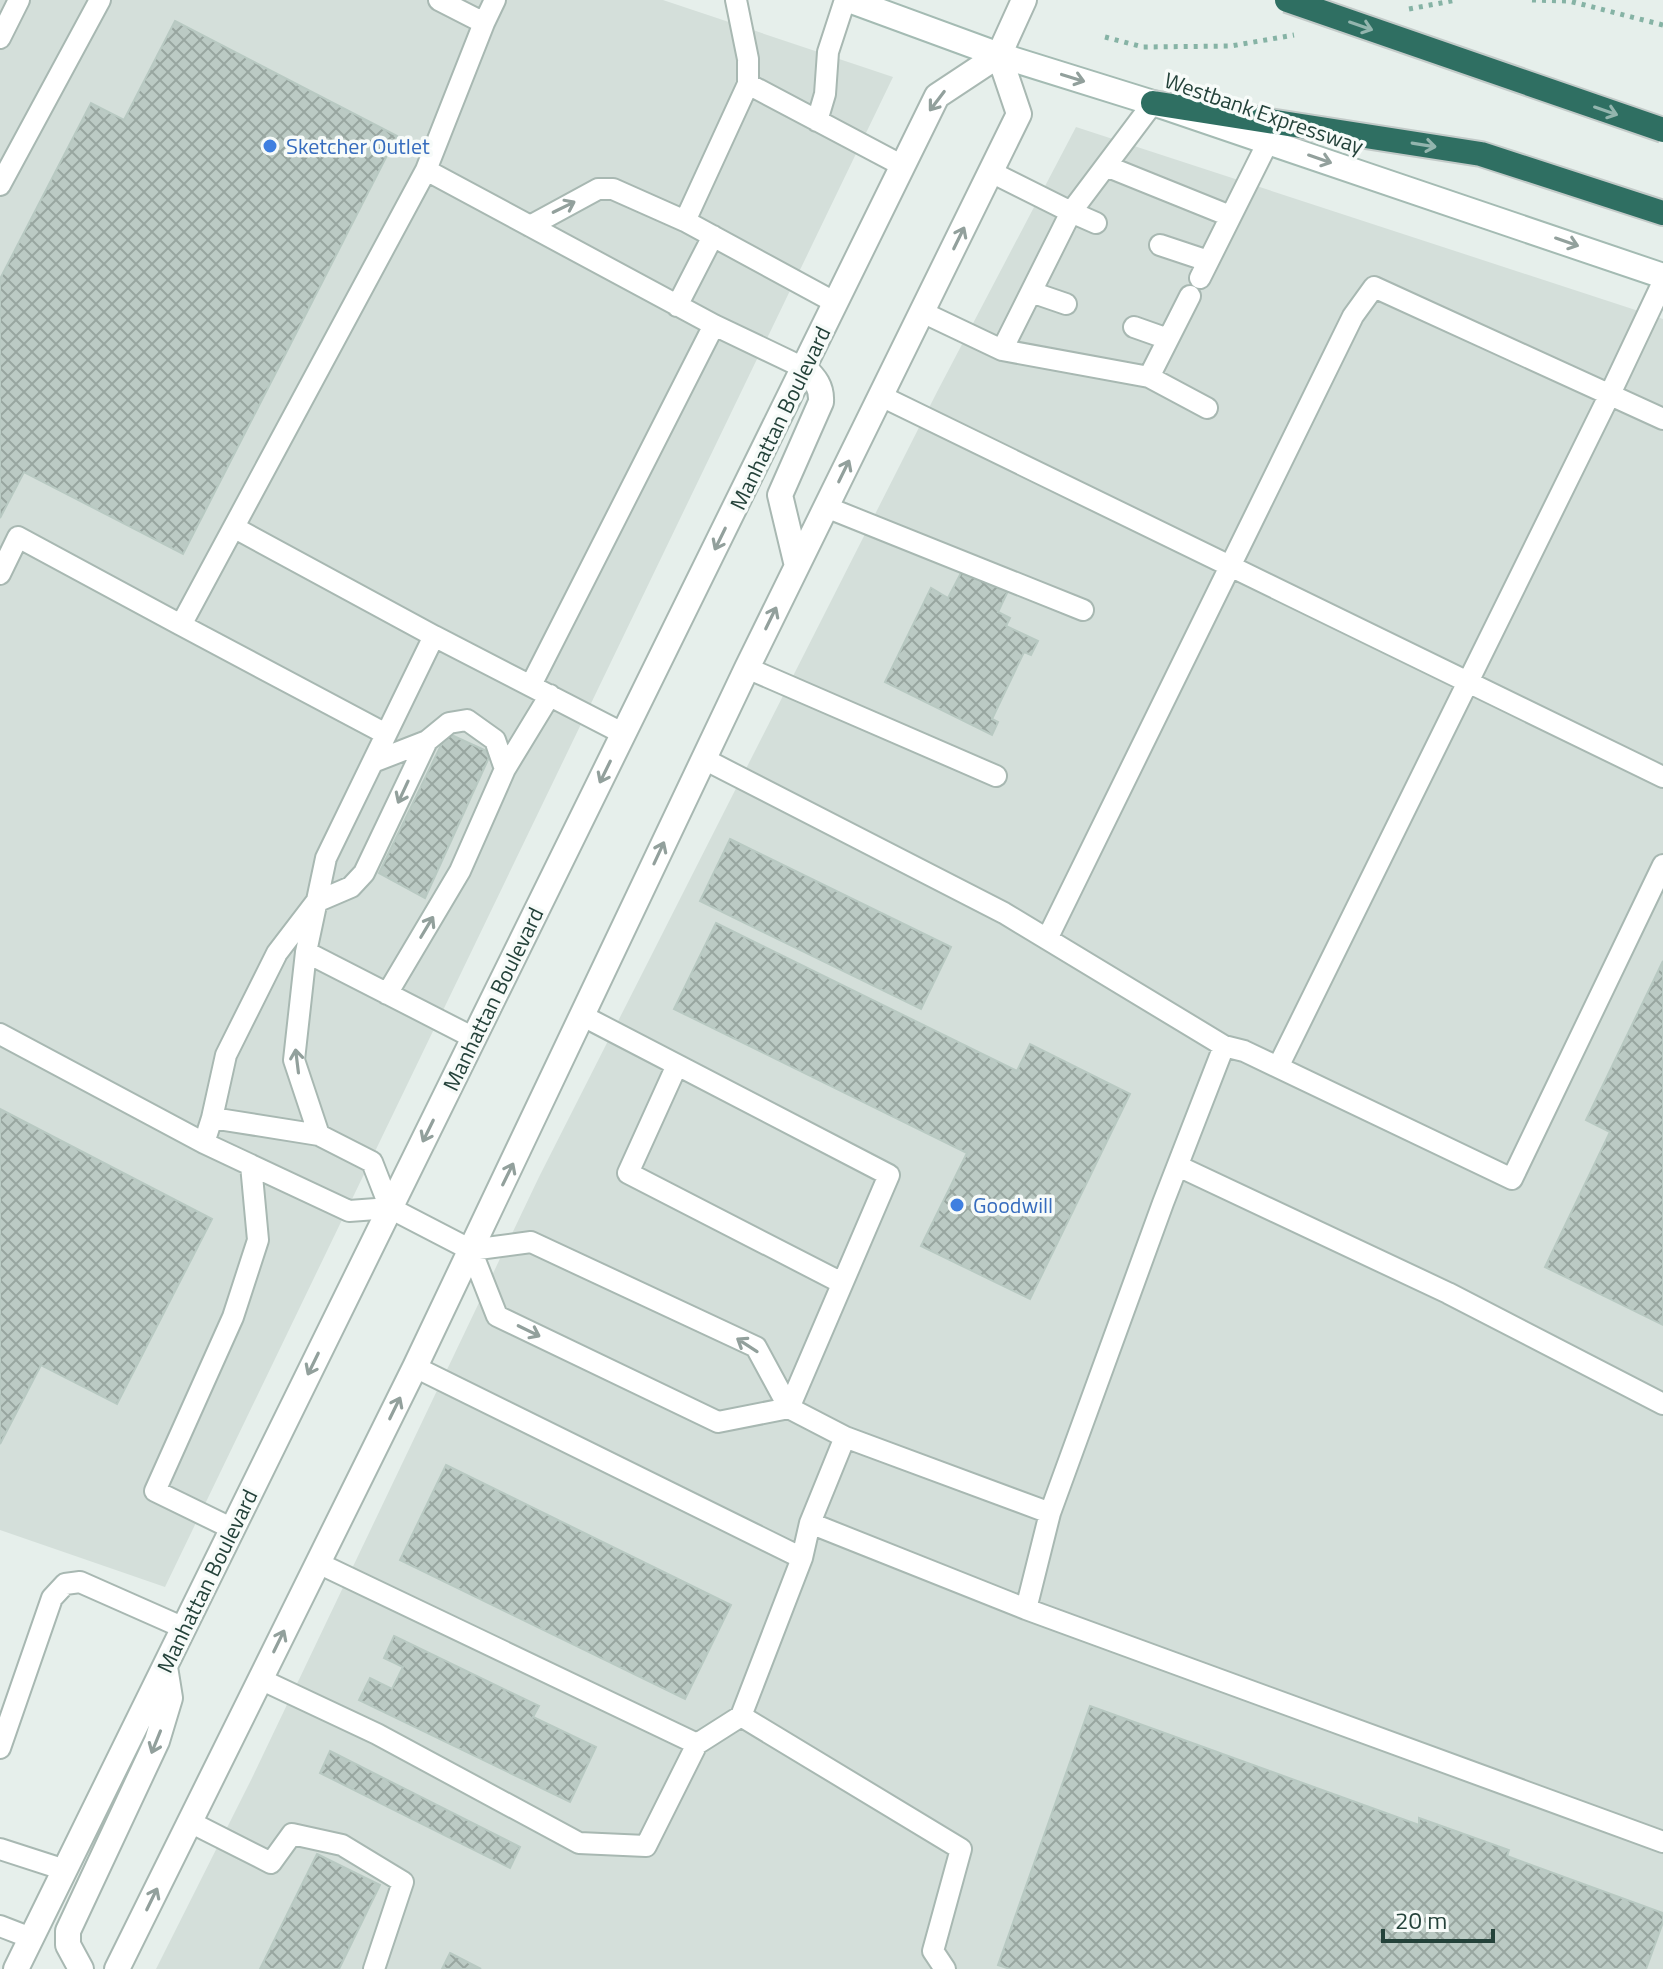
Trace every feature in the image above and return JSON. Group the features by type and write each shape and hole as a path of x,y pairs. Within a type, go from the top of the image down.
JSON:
{"highway":[{"path":"1287,0 1663,130"},
{"path":"1153,103 1481,154 1663,213"}],"street":[{"name":"Westbank Expressway","path":"847,0 999,55 1153,103 1663,276"},
{"path":"117,1969 415,1367 747,668 1019,114 999,55 1024,0"},
{"name":"Manhattan Boulevard","path":"16,1969 937,96 999,55"},
{"path":"797,566 780,495 821,402 822,392 815,378 804,368"},
{"path":"81,1969 68,1945 68,1931 157,1741 170,1698 165,1667"}],"lane":[{"path":"0,38 19,0"},
{"path":"0,185 100,0"},
{"path":"439,0 484,23"},
{"path":"181,625 426,170 495,0"},
{"path":"685,221 748,84 748,59 736,0"},
{"path":"817,121 825,94 828,52 847,0"},
{"path":"748,84 903,166"},
{"path":"1002,350 1071,212 1153,103"},
{"path":"1149,377 1268,142"},
{"path":"1106,166 1230,216"},
{"path":"426,170 677,306 804,368"},
{"path":"991,172 1096,223"},
{"path":"530,226 598,189 613,189 685,221 836,303"},
{"path":"677,306 713,236"},
{"path":"1160,245 1199,279"},
{"path":"1278,1067 1663,282"},
{"path":"1047,939 1353,316 1374,287 1663,419"},
{"path":"1031,292 1066,304"},
{"path":"922,312 1002,350 1149,377 1207,408"},
{"path":"531,685 714,325"},
{"path":"1134,327 1168,339"},
{"path":"881,396 1663,777"},
{"path":"826,507 1083,610"},
{"path":"235,528 624,734"},
{"path":"0,574 18,537 386,734"},
{"path":"319,1135 294,1060 306,952 326,858 434,636"},
{"path":"747,668 996,776"},
{"path":"387,994 460,871 505,769 550,695"},
{"path":"373,762 427,741 449,723 467,720 495,740 505,769"},
{"path":"204,1143 226,1055 277,953 316,902 351,887 364,873 427,741"},
{"path":"704,759 1004,913 1224,1046 1244,1051 1512,1179 1663,865"},
{"path":"306,952 474,1038"},
{"path":"583,1016 889,1175 789,1408"},
{"path":"0,1034 204,1143 349,1211 390,1208 471,1250 531,1242 756,1347 789,1408 845,1437 1050,1513"},
{"path":"1026,1609 1050,1513 1224,1046"},
{"path":"677,1065 628,1173 842,1283"},
{"path":"212,1118 319,1135 372,1162 390,1208"},
{"path":"233,1529 155,1491 233,1317 258,1240 251,1165"},
{"path":"1178,1166 1448,1293 1663,1404"},
{"path":"471,1250 497,1316 718,1422 789,1408"},
{"path":"415,1367 802,1558"},
{"path":"260,1679 377,1734 579,1843 646,1846 697,1744 741,1716 802,1558 810,1523 845,1437"},
{"path":"810,1523 1026,1609 1663,1842"},
{"path":"318,1563 697,1744"},
{"path":"0,1748 52,1598 65,1584 80,1582 184,1628"},
{"path":"741,1716 961,1849 933,1951 945,1969"},
{"path":"190,1822 271,1863 292,1834 342,1845 403,1882 374,1969"},
{"path":"0,1849 65,1870"},
{"path":"0,1926 31,1938"}],"path":[{"path":"1532,0 1569,1 1663,25"}],"shaded area":[{"path":"0,0 663,0 893,77 165,1587 0,1530"},
{"path":"1076,127 1663,319 1663,1969 156,1969 252,1778 539,1177 937,392"}],"building":[{"path":"175,21 397,136 183,554 24,472 0,518 0,279 91,103 124,120"},
{"path":"963,569 1008,591 998,612 1010,618 1006,626 1038,641 1031,655 1024,652 992,719 998,722 992,735 885,682 931,588 948,598"},
{"path":"447,733 491,753 425,898 379,873"},
{"path":"730,839 951,947 921,1009 700,901"},
{"path":"716,923 1017,1071 1030,1044 1130,1094 1030,1299 921,1246 967,1153 674,1009"},
{"path":"1663,961 1663,1325 1545,1267 1610,1132 1586,1120"},
{"path":"0,1109 212,1219 117,1404 41,1365 0,1444"},
{"path":"446,1465 731,1605 685,1699 400,1560"},
{"path":"394,1636 539,1706 533,1717 596,1747 570,1802 359,1700 370,1678 392,1689 403,1667 384,1658"},
{"path":"1090,1706 1419,1825 1419,1818 1509,1850 1507,1856 1663,1913 1663,1922 1646,1969 1010,1969 998,1965"},
{"path":"330,1751 520,1847 510,1868 320,1773"},
{"path":"317,1854 380,1885 339,1969 260,1969"},
{"path":"450,1953 481,1969 442,1969"}],"place":[{"name":"Sketcher Outlet","path":"270,146"},
{"name":"Goodwill","path":"957,1205"}]}
